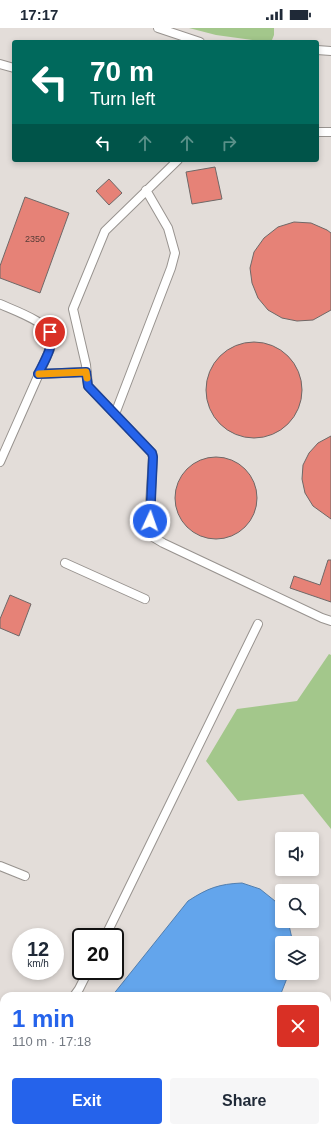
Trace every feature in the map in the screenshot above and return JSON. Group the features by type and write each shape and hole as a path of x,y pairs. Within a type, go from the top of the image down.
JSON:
{"lane":[{"path":"158,28 194,40"},
{"path":"319,50 331,51"},
{"path":"0,64 12,67"},
{"path":"319,132 331,132"},
{"path":"176,162 105,231 73,309 88,386 152,453 150,521 153,537 206,564 331,621"},
{"path":"115,414 171,268 175,253 168,228 146,190"},
{"path":"0,304 39,321 50,332 52,338 50,348 0,462"},
{"path":"38,374 86,372"},
{"path":"65,563 145,598"},
{"path":"109,928 258,624"},
{"path":"0,866 26,876"},
{"path":"77,992 84,980"}],"green space":[{"path":"189,28 274,28 272,40 252,40 216,35"},
{"path":"329,654 331,655 331,829 303,794 238,801 206,761 237,709 297,701"}],"water":[{"path":"242,883 260,889 275,901 275,928 290,928 291,936 275,936 275,980 286,980 282,992 115,992 188,901 214,888 227,884"}],"building":[{"path":"215,167 222,199 192,204 186,172"},
{"path":"109,179 122,193 109,205 96,191"},
{"path":"25,197 69,213 40,293 0,278 0,266"},
{"path":"294,222 311,223 331,233 331,310 313,320 297,321 282,318 268,310 258,298 252,283 250,268 254,252 264,238 278,227"},
{"path":"254,342 272,346 281,350 288,356 294,363 298,372 302,390 298,408 294,417 288,424 281,430 272,434 254,438 236,434 227,430 220,424 214,417 210,408 206,390 210,372 214,363 220,356 227,350 236,346"},
{"path":"331,436 331,519 313,506 305,493 302,479 303,465 309,453 318,443"},
{"path":"216,457 232,460 245,469 254,482 257,498 254,514 245,527 232,536 216,539 200,536 187,527 178,514 175,498 178,482 187,469 200,460"},
{"path":"328,560 331,560 331,602 290,588 294,576 320,585"},
{"path":"10,595 31,604 19,636 0,628 0,619"}],"slow traffic":[{"path":"39,374 86,372 87,378"}],"route":[{"path":"50,332 52,338 50,348 38,374 86,372 88,386 152,453 150,521"}]}
